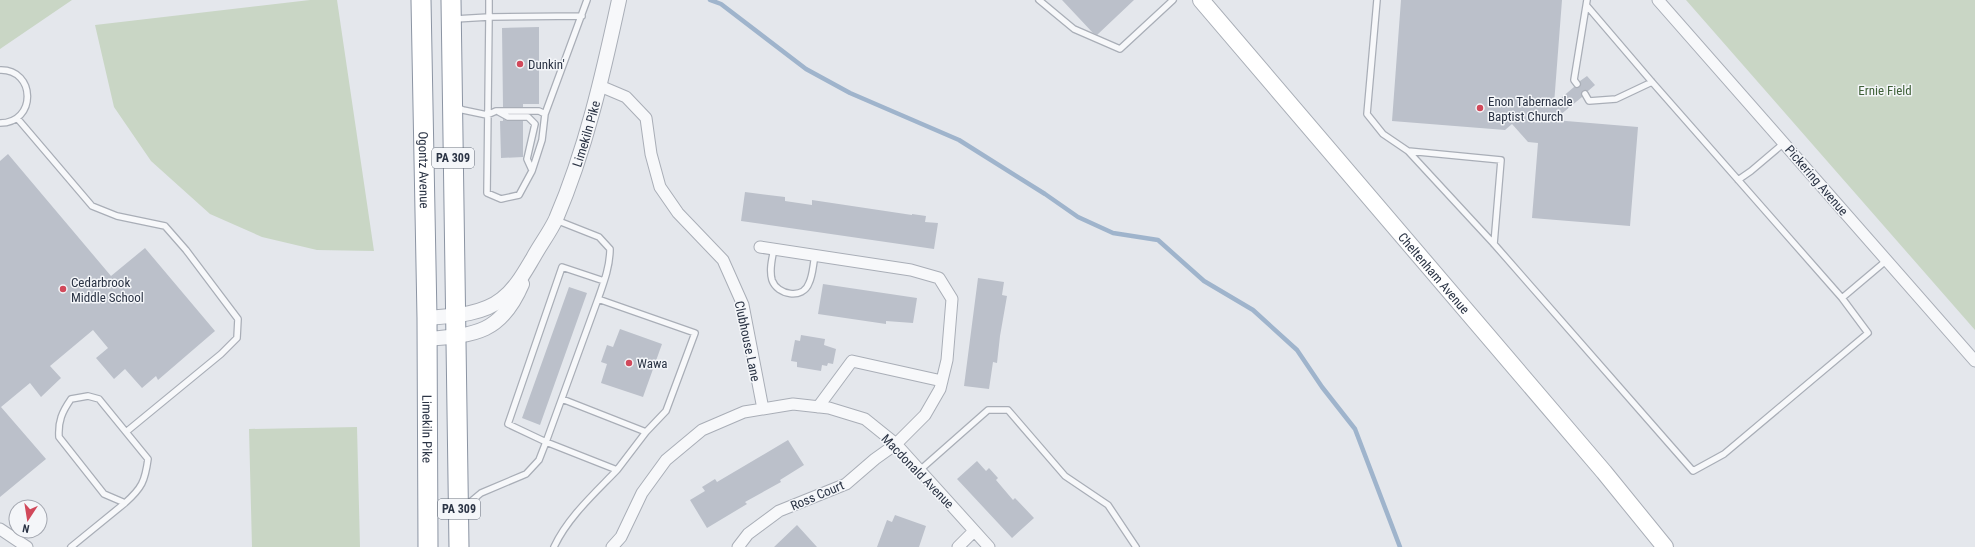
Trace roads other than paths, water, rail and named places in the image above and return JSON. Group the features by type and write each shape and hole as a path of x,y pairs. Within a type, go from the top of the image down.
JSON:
{"highway":[{"name":"Ogontz Avenue","path":"420,0 427,339"},
{"name":"PA 309","path":"451,0 459,547"},
{"name":"Limekiln Pike","path":"427,339 428,547"}],"main road":[{"name":"Cheltenham Avenue","path":"1201,0 1599,466 1665,547"}],"street":[{"name":"Limekiln Pike","path":"427,318 456,316 489,307 502,300 522,278 555,220 580,153 600,86 619,0"},
{"name":"Pickering Avenue","path":"1658,0 1975,361"},
{"name":"Clubhouse Lane","path":"600,86 626,97 646,118 651,154 660,187 678,213 723,260 743,305 763,409"},
{"path":"760,247 815,256"},
{"name":"Ross Court","path":"738,547 748,534 779,511 846,484 875,459 896,444 925,415 940,389 947,360 952,299 939,278 911,270 815,256"},
{"name":"Limekiln Pike","path":"427,339 455,337 483,330 506,314 514,303 532,260"},
{"path":"818,407 852,361 942,381"},
{"name":"Macdonald Avenue","path":"612,547 621,537 642,493 666,460 702,430 744,412 793,404 818,407 865,419 896,444 989,547"},
{"path":"0,529 27,547"},
{"path":"958,547 974,531"}],"lane":[{"path":"489,0 486,193 501,199 519,195 532,171 542,140 545,114 587,0"},
{"path":"1039,0 1074,29 1120,49 1173,0"},
{"path":"1378,0 1368,114 1383,134 1408,151 1494,244 1694,471 1724,454 1868,333 1842,298 1652,82 1587,3"},
{"path":"1577,84 1574,80 1587,3"},
{"path":"451,19 582,16"},
{"path":"0,70 10,71 18,75 27,90 28,98 26,107 17,118 6,123 0,123"},
{"path":"1584,94 1589,100 1616,99 1652,82"},
{"path":"452,104 463,110 487,115 496,111 538,111 545,114"},
{"path":"496,111 508,117 528,118 534,124 527,159 532,171"},
{"path":"17,118 92,206 117,216 165,226 186,250 238,319 237,338 221,354 126,432"},
{"path":"1738,180 1784,143"},
{"path":"1408,151 1501,160 1494,244"},
{"path":"459,512 481,493 526,474 539,460 604,281 610,260 610,249 599,238 555,220"},
{"path":"774,249 770,273 771,278 778,289 787,294 800,292 809,285 815,256"},
{"path":"1842,298 1887,260"},
{"path":"604,281 562,268 508,424 546,442 617,470"},
{"path":"554,547 560,534 572,519 617,470 646,432 666,411 695,333 598,299"},
{"path":"71,547 125,503 138,492 145,481 148,459 99,399 88,396 71,399 62,412 58,425 59,437 104,494 125,503"},
{"path":"562,399 646,432"},
{"path":"920,470 988,410 1008,410 1065,476 1108,505 1136,547"}],"waterway":[{"path":"710,0 721,4 806,69 850,93 959,140 1045,194 1078,217 1113,233 1158,240 1204,281 1253,310 1297,350 1322,387 1355,429 1400,547"}],"place":[{"name":"Dunkin'","path":"520,64"},
{"name":"Enon Tabernacle Baptist Church","path":"1480,108"},
{"name":"Cedarbrook Middle School","path":"63,289"},
{"name":"Wawa","path":"629,363"}],"park label":[{"name":"Ernie Field","path":"1885,90"}]}
